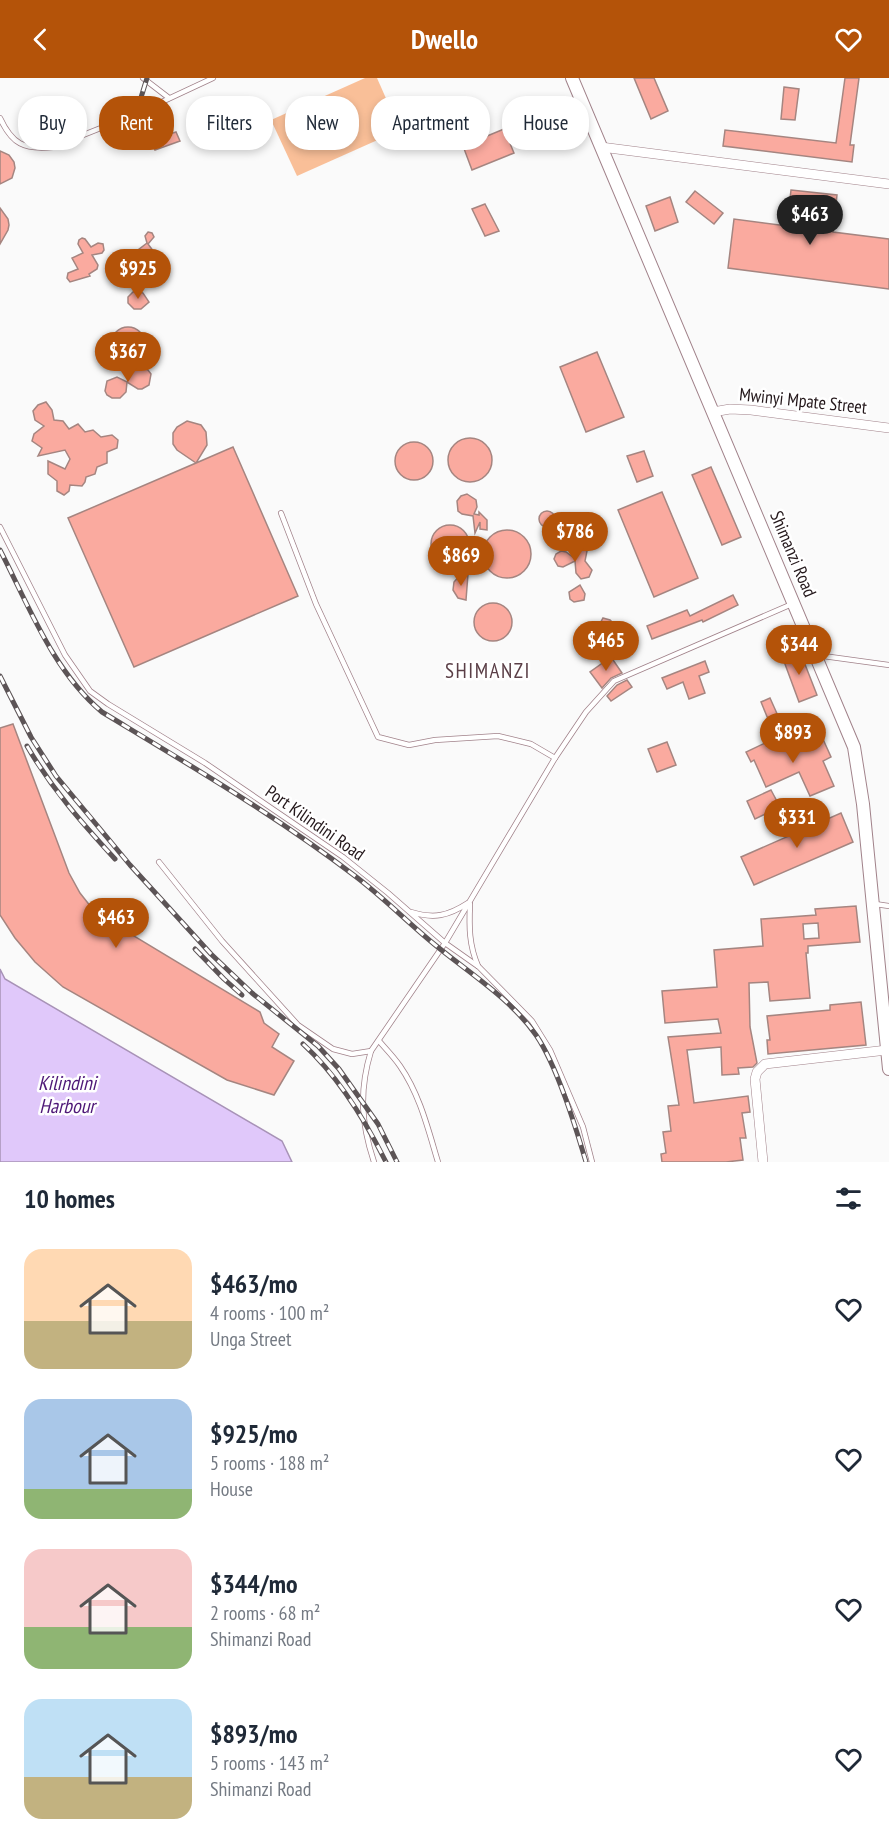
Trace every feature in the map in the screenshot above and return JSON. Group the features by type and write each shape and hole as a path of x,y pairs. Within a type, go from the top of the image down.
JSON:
{"main road":[{"name":"Shimanzi Road","path":"572,78 854,747 863,804 889,1069"}],"street":[{"path":"601,147 889,184"},
{"name":"Mwinyi Mpate Street","path":"713,412 730,409 751,410 889,428"},
{"path":"763,1162 755,1079 760,1068 765,1064 887,1050"}],"lane":[{"path":"143,78 166,96"},
{"path":"173,96 213,78"},
{"path":"0,118 5,129 19,144 39,148 53,147 99,128"},
{"path":"280,513 316,604 378,737 409,745 435,740 498,736 531,744 555,758"},
{"name":"Port Kilindini Road","path":"0,527 65,655 90,691 205,763 343,857 445,943 479,967 532,1021 550,1050 583,1128 592,1162"},
{"path":"374,1162 365,1137 362,1109 364,1074 371,1051 445,943 555,758 586,712 614,681 794,603"},
{"path":"816,656 889,664"},
{"path":"159,862 222,941 298,1025 333,1049 352,1054 371,1051"},
{"path":"409,911 426,916 453,913 470,902"},
{"path":"470,902 471,951 479,967"},
{"path":"873,904 889,906"},
{"path":"379,1041 400,1066 411,1085 423,1112 438,1162"}],"shaded area":[{"path":"365,78 377,78 385,96 371,96 371,143 359,148 359,96 325,96"},
{"path":"285,114 285,150 355,150 297,176 273,124 273,119"}],"water":[{"name":"Kilindini Harbour","path":"0,969 5,979 282,1141 292,1162 0,1162"}],"building":[{"path":"634,78 654,78 668,111 651,119"},
{"path":"845,78 859,78 850,145 854,145 852,162 723,146 725,130 836,143"},
{"path":"784,87 799,89 795,120 781,119"},
{"path":"502,130 502,150 513,150 514,153 472,170 464,150 490,150 490,135"},
{"path":"176,132 180,141 174,143 174,133"},
{"path":"0,151 9,155 15,168 12,178 0,184"},
{"path":"791,190 837,195 833,232 889,239 889,289 728,268 734,219 787,226"},
{"path":"695,191 723,213 714,224 686,202"},
{"path":"670,197 678,222 655,231 646,206"},
{"path":"485,204 499,231 485,236 472,209"},
{"path":"0,208 8,219 9,225 0,244"},
{"path":"148,232 154,237 148,244 154,252 153,266 143,265 136,259 138,250 147,243 145,236"},
{"path":"82,238 91,247 98,243 103,244 104,250 102,253 92,255 98,265 97,269 89,274 90,276 70,282 67,278 68,273 78,269 72,258 83,253 78,244"},
{"path":"138,291 143,293 149,302 141,309 134,309 128,303 128,297"},
{"path":"128,327 140,332 145,344 140,356 128,361 116,356 111,344 116,332"},
{"path":"597,352 624,417 586,432 560,367"},
{"path":"136,365 148,370 151,374 149,385 142,389 127,382"},
{"path":"117,377 127,382 126,392 120,398 107,395 105,391 107,381"},
{"path":"46,402 52,410 54,420 63,421 69,429 78,424 85,432 93,430 101,437 112,435 118,440 117,448 107,452 107,463 97,467 95,474 86,477 82,486 70,485 69,491 64,495 57,491 57,481 48,474 48,461 65,469 70,459 65,450 38,456 42,448 32,441 34,434 44,426 35,420 33,411 38,405"},
{"path":"187,421 201,425 206,432 207,445 196,463 177,450 173,444 173,433 177,427"},
{"path":"470,438 486,444 492,460 486,476 470,482 454,476 448,460 454,444"},
{"path":"414,442 428,447 433,461 428,475 414,480 400,475 395,461 400,447"},
{"path":"233,447 298,596 134,667 68,518"},
{"path":"644,451 653,476 637,482 627,456"},
{"path":"711,467 741,537 722,545 692,475"},
{"path":"662,492 698,578 654,597 618,510"},
{"path":"467,494 476,500 477,507 474,514 479,515 479,512 487,520 487,530 480,529 480,522 475,533 473,516 458,511 457,501 461,496"},
{"path":"547,511 553,513 555,519 553,525 547,527 541,525 539,519 541,513"},
{"path":"450,525 464,530 469,544 464,558 450,563 436,558 431,544 436,530"},
{"path":"502,530 512,530 527,540 531,554 530,563 521,574 512,578 502,578 487,568 483,559 483,549 493,534"},
{"path":"581,548 587,551 585,561 592,570 589,577 581,579 576,573 575,561 563,567 558,566 554,559 561,551 574,558"},
{"path":"461,574 468,574 466,600 458,598 453,590 454,582"},
{"path":"580,585 585,594 584,600 574,602 570,599 569,592"},
{"path":"733,595 738,605 703,622 702,620 652,639 647,626 687,610 690,616"},
{"path":"493,603 507,608 512,622 507,636 493,641 479,636 474,622 479,608"},
{"path":"603,618 614,624 614,632 610,635 596,631"},
{"path":"583,626 595,631 588,641 582,642 577,636 579,629"},
{"path":"799,649 817,695 799,702 782,656"},
{"path":"611,657 622,673 611,678 602,688 590,672"},
{"path":"705,661 709,672 699,676 705,693 689,699 683,682 667,689 662,678"},
{"path":"627,680 632,687 611,701 607,696 617,685"},
{"path":"770,698 783,727 773,731 761,702"},
{"path":"13,724 69,873 80,893 104,918 260,1012 264,1023 279,1034 272,1047 294,1061 274,1095 227,1080 63,987 35,962 15,938 0,915 0,728"},
{"path":"780,736 788,753 822,737 831,757 823,761 834,786 810,796 799,772 766,787 754,760 751,762 746,752"},
{"path":"667,742 676,765 657,772 648,749"},
{"path":"771,790 780,807 755,819 747,801"},
{"path":"841,813 853,842 754,885 741,857"},
{"path":"856,906 860,942 808,946 808,953 806,953 810,998 770,1001 768,982 749,983 750,1027 757,1063 753,1067 738,1068 739,1074 722,1075 721,1047 687,1050 694,1103 748,1096 750,1112 742,1113 746,1138 740,1138 743,1160 662,1162 661,1154 666,1153 663,1132 671,1131 668,1106 679,1105 668,1037 721,1033 718,1019 665,1023 662,991 717,987 714,950 763,946 761,919 816,915 815,909","holes":["818,923 819,938 804,939 803,924"]},
{"path":"861,1002 866,1045 768,1054 767,1040 770,1040 767,1016 830,1010 830,1005"}],"railway":[{"path":"141,96 147,78"},
{"path":"0,550 56,657 69,677 102,712 231,791 325,854 365,884 424,936 514,1009 544,1048 565,1096 586,1162"},
{"path":"0,676 31,737 56,776 130,865 211,954 252,993 318,1046 339,1069 378,1124 397,1162"},
{"path":"27,746 68,805 115,859"},
{"path":"195,949 242,995"},
{"path":"303,1044 328,1070 350,1099 386,1162"}],"district":[{"name":"SHIMANZI","path":"488,671"}]}
